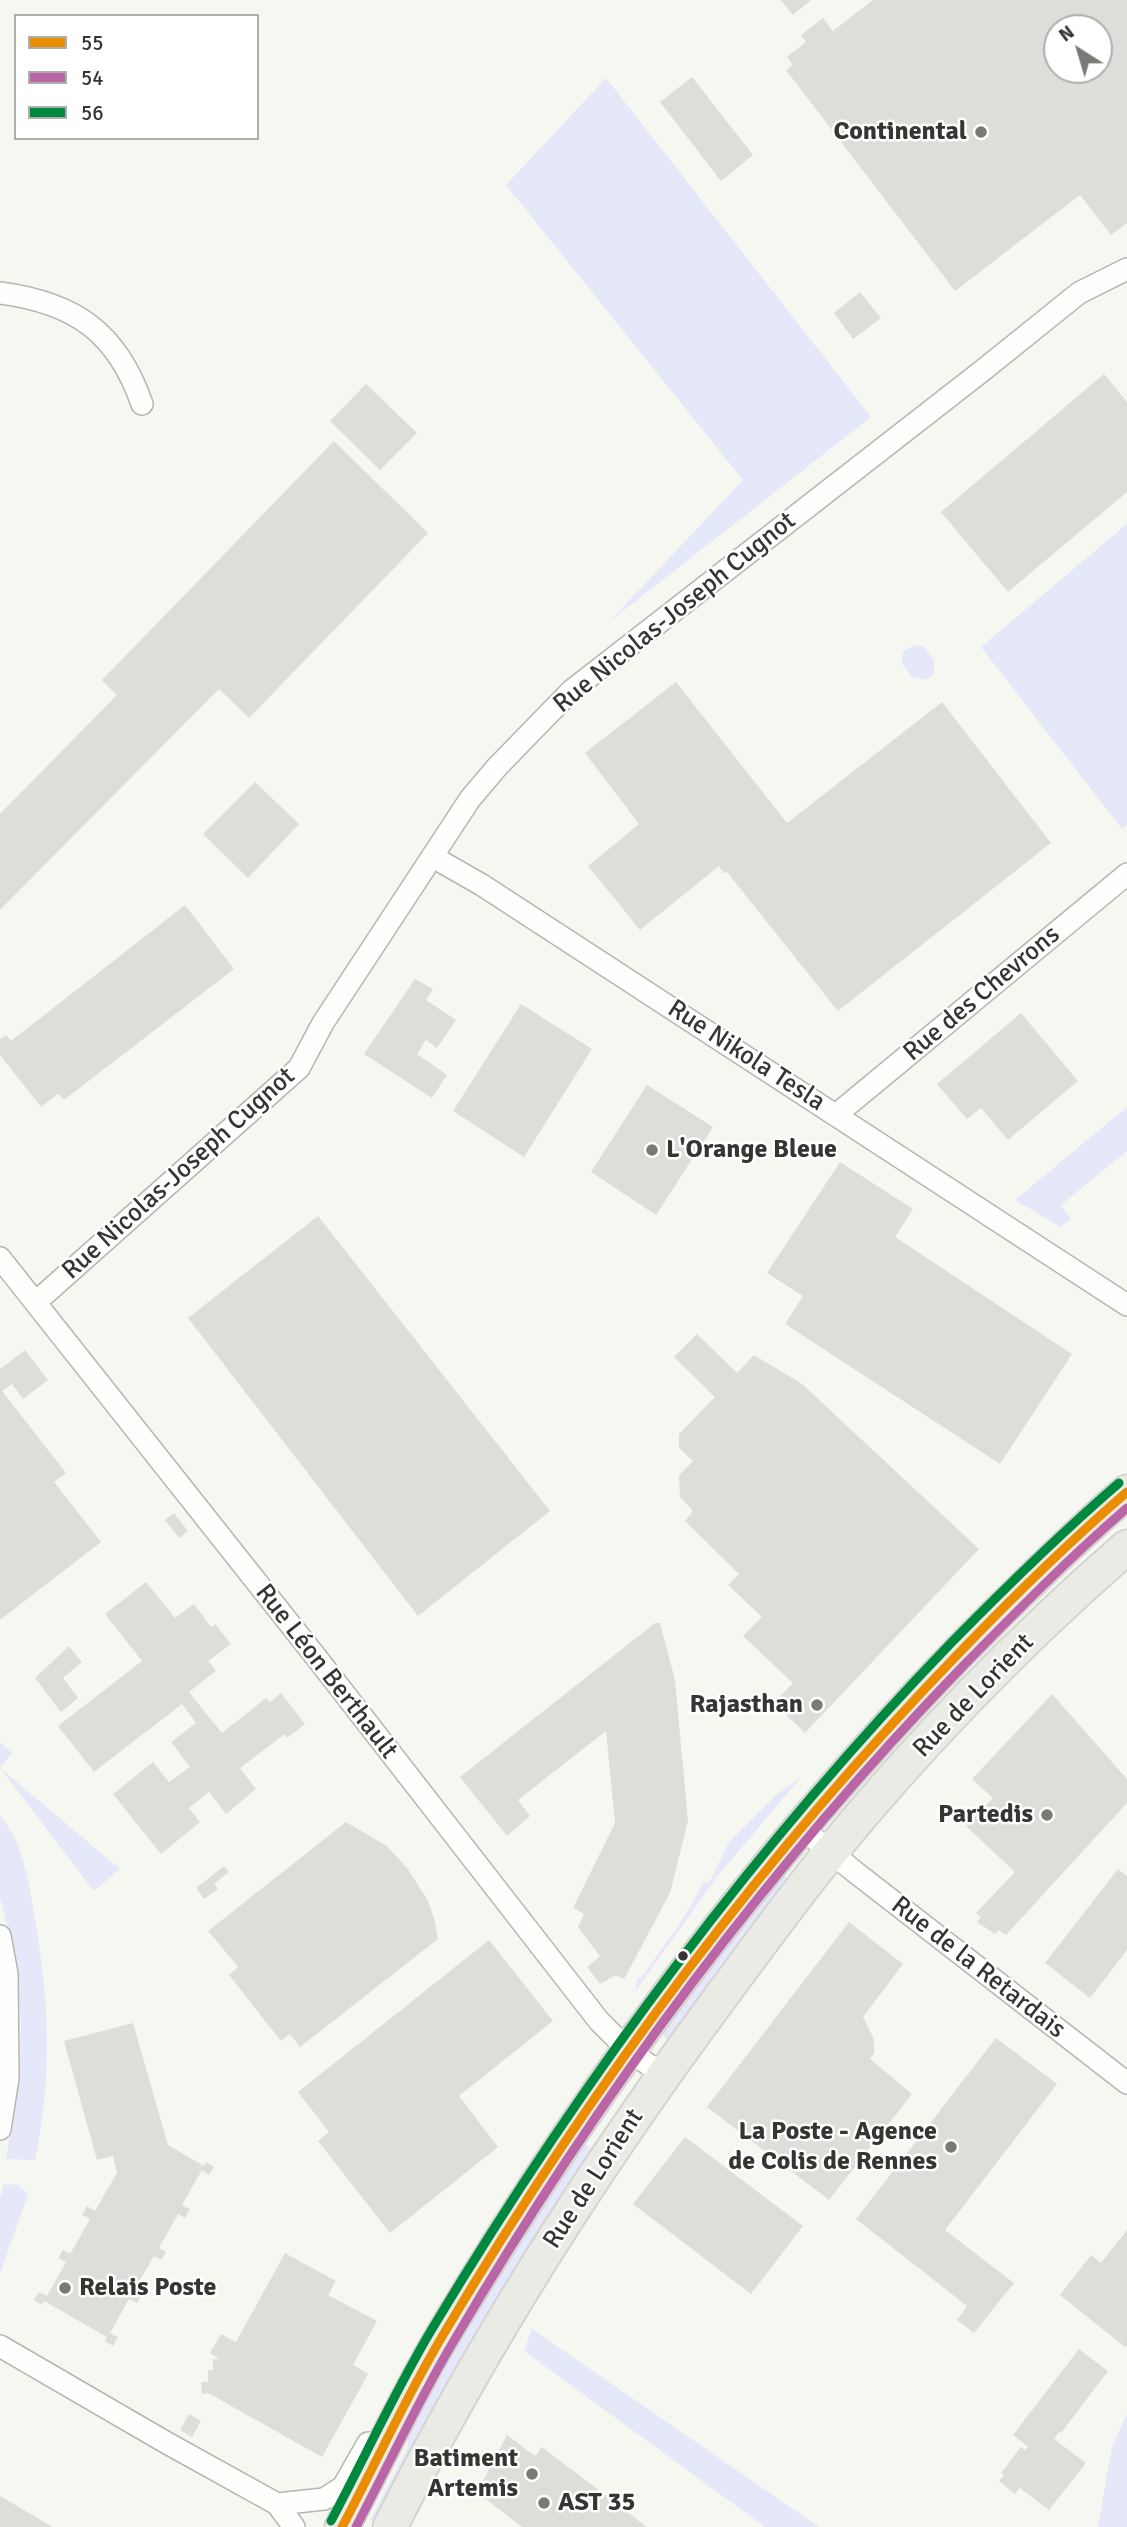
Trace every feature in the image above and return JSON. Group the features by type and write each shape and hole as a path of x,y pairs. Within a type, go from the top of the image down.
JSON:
{"main road":[{"name":"Rue de Lorient","path":"342,2527 440,2339 507,2231 628,2050 732,1911 800,1827 885,1730 1054,1558 1127,1492"},
{"name":"Rue de Lorient","path":"390,2527 521,2289 663,2075 830,1853 926,1743 1044,1623 1127,1547"}],"street":[{"name":"Rue Nicolas-Joseph Cugnot","path":"36,1302 299,1068 323,1023 470,799 497,766 571,691 1079,293 1127,269"},
{"path":"0,293 32,298 86,321 123,360 142,404"},
{"name":"Rue Nikola Tesla","path":"433,857 482,885 837,1114 1127,1305"},
{"name":"Rue des Chevrons","path":"837,1114 1127,874"},
{"name":"Rue Léon Berthault","path":"0,1258 599,2021 628,2050 663,2075"},
{"path":"800,1827 830,1853"},
{"name":"Rue de la Retardais","path":"830,1853 1127,2083"},
{"path":"0,1936 7,1974 8,2078 0,2129"},
{"name":"Rue de Lorient","path":"277,2504 324,2499 343,2487 418,2354 440,2339"},
{"path":"0,2346 167,2444 277,2504 294,2527"}],"shaded area":[{"path":"606,78 871,417 609,622 743,480 506,185"},
{"path":"1127,524 1127,825 1122,829 981,647"},
{"path":"915,645 924,647 934,660 934,674 925,680 912,677 902,664 903,651"},
{"path":"1127,1107 1127,1151 1061,1205 1071,1219 1061,1227 1015,1200"},
{"path":"0,1742 12,1753 0,1768"},
{"path":"0,1768 120,1869 94,1891"},
{"path":"802,1776 716,1878 635,1992 637,1978 641,1978 679,1925 704,1882 709,1883 729,1842 776,1795"},
{"path":"0,1815 15,1839 24,1864 44,1989 46,2075 35,2160 6,2159 18,2082 21,2026 16,1963 0,1897"},
{"path":"780,1872 793,1883 671,2039 666,2039 659,2032"},
{"path":"580,2141 595,2151 378,2525 370,2520 407,2449 410,2424 452,2348"},
{"path":"4,2184 19,2185 28,2194 0,2274 0,2199"},
{"path":"532,2329 819,2527 765,2527 524,2351"},
{"path":"1127,2414 1127,2527 1098,2527 1112,2447"}],"building":[{"path":"781,0 811,0 793,15"},
{"name":"Continental","path":"873,0 1127,0 1127,223 1111,235 1080,195 955,291 786,70 793,65 787,57 806,42 801,35 823,18 833,31"},
{"path":"692,77 753,155 721,181 660,102"},
{"path":"860,292 881,318 853,339 834,313"},
{"path":"1104,374 1127,402 1127,492 1008,592 941,512"},
{"path":"366,384 417,433 380,470 330,421"},
{"path":"334,441 428,533 249,718 219,689 0,910 0,814 117,695 102,680"},
{"path":"676,682 787,823 942,702 1051,843 838,1011 727,872 724,873 719,866 640,930 588,866 639,824 585,753"},
{"path":"255,782 299,824 248,878 203,834"},
{"path":"185,905 234,969 64,1100 58,1094 41,1107 0,1055 0,1039 6,1035 11,1041"},
{"path":"415,979 433,989 426,1000 456,1020 437,1048 426,1040 417,1054 447,1075 432,1098 364,1054"},
{"path":"521,1004 592,1049 524,1157 453,1111"},
{"path":"1021,1013 1078,1081 1008,1140 981,1108 967,1119 937,1084"},
{"name":"L'Orange Bleue","path":"647,1085 713,1127 656,1215 591,1172"},
{"path":"840,1162 913,1209 895,1237 1072,1354 1000,1464 785,1324 803,1296 767,1273"},
{"path":"318,1216 550,1511 418,1616 188,1318"},
{"path":"697,1334 737,1373 754,1355 802,1384 979,1549 805,1733 774,1703 793,1683 743,1636 762,1617 728,1585 739,1574 685,1521 693,1511 680,1497 679,1475 693,1461 679,1448 679,1434 715,1397 674,1357"},
{"path":"25,1350 48,1380 23,1399 12,1384 2,1391 66,1473 54,1482 101,1542 0,1620 0,1369"},
{"path":"174,1513 188,1531 179,1538 165,1520"},
{"path":"146,1582 175,1618 194,1604 211,1627 215,1624 231,1644 208,1661 216,1671 189,1692 222,1733 266,1698 270,1702 281,1693 305,1724 287,1738 285,1734 240,1768 256,1789 226,1814 209,1792 189,1808 200,1822 161,1854 113,1794 153,1762 169,1782 190,1767 171,1742 196,1723 182,1704 94,1772 58,1726 142,1661 105,1614"},
{"path":"655,1623 660,1623 675,1680 688,1821 670,1893 624,1979 616,1975 600,1984 587,1967 600,1956 578,1927 584,1914 573,1908 615,1823 606,1731 518,1800 530,1816 507,1836 460,1777"},
{"path":"69,1646 82,1662 63,1678 78,1698 61,1712 35,1678"},
{"name":"Partedis","path":"1052,1694 1127,1779 1127,1803 1006,1935 999,1930 995,1934 977,1922 981,1917 976,1913 1015,1872 966,1826 993,1798 972,1779"},
{"path":"346,1822 387,1846 407,1868 427,1899 438,1939 300,2047 290,2034 281,2041 229,1975 238,1967 208,1931"},
{"path":"224,1866 229,1872 214,1884 218,1889 204,1899 196,1888"},
{"path":"1118,1869 1127,1876 1127,1950 1090,1998 1045,1963"},
{"path":"849,1922 903,1964 863,2017 874,2040 874,2053 870,2059 912,2094 829,2200 707,2107"},
{"path":"489,1940 553,2021 459,2096 498,2147 390,2233 318,2141 329,2132 298,2092"},
{"path":"133,2023 168,2145 204,2166 206,2162 214,2167 209,2175 202,2170 182,2205 190,2209 185,2218 178,2214 159,2248 166,2252 161,2260 154,2256 134,2290 142,2295 137,2303 129,2299 110,2333 118,2337 113,2346 105,2341 107,2337 44,2301 42,2305 34,2300 39,2292 47,2296 66,2262 58,2258 63,2250 70,2254 90,2219 82,2215 87,2206 95,2211 117,2173 113,2156 97,2160 64,2041"},
{"name":"La Poste - Agence de Colis de Rennes","path":"996,2038 1057,2084 945,2230 1014,2283 974,2333 957,2320 967,2306 856,2219"},
{"path":"685,2137 803,2226 751,2294 633,2204"},
{"path":"1127,2230 1125,2347 1060,2295 1091,2255 1101,2263"},
{"path":"285,2253 336,2281 328,2295 377,2321 353,2365 368,2374 322,2457 208,2393 202,2394 201,2382 208,2382 208,2370 213,2370 213,2359 219,2359 210,2353 221,2334 236,2342"},
{"path":"1079,2349 1108,2371 1054,2439 1086,2463 1049,2510 1020,2488 1015,2494 999,2481 1004,2475 1001,2473 1021,2447 1025,2450 1028,2447 1013,2435"},
{"path":"189,2414 201,2421 192,2437 180,2430"},
{"name":"Batiment Artemis","path":"507,2435 535,2456 542,2447 647,2527 522,2527 477,2492"},
{"path":"0,2496 53,2527 0,2527"}],"transit line":[{"name":"56","path":"331,2521 432,2329 548,2147 672,1970 807,1802 878,1721 993,1601 1119,1483"},
{"name":"55","path":"342,2527 429,2358 499,2243 557,2153 682,1978 816,1810 887,1729 1022,1590 1127,1492"},
{"name":"54","path":"356,2527 439,2366 507,2253 625,2075 688,1989 821,1822 891,1742 1024,1605 1127,1508"}],"place":[{"name":"Continental","path":"981,132"},
{"name":"L'Orange Bleue","path":"652,1150"},
{"name":"Rajasthan","path":"817,1705"},
{"name":"Partedis","path":"1047,1815"},
{"name":"La Poste - Agence de Colis de Rennes","path":"951,2147"},
{"name":"Relais Poste","path":"65,2288"},
{"name":"Batiment Artemis","path":"532,2474"},
{"name":"AST 35","path":"544,2503"}]}
